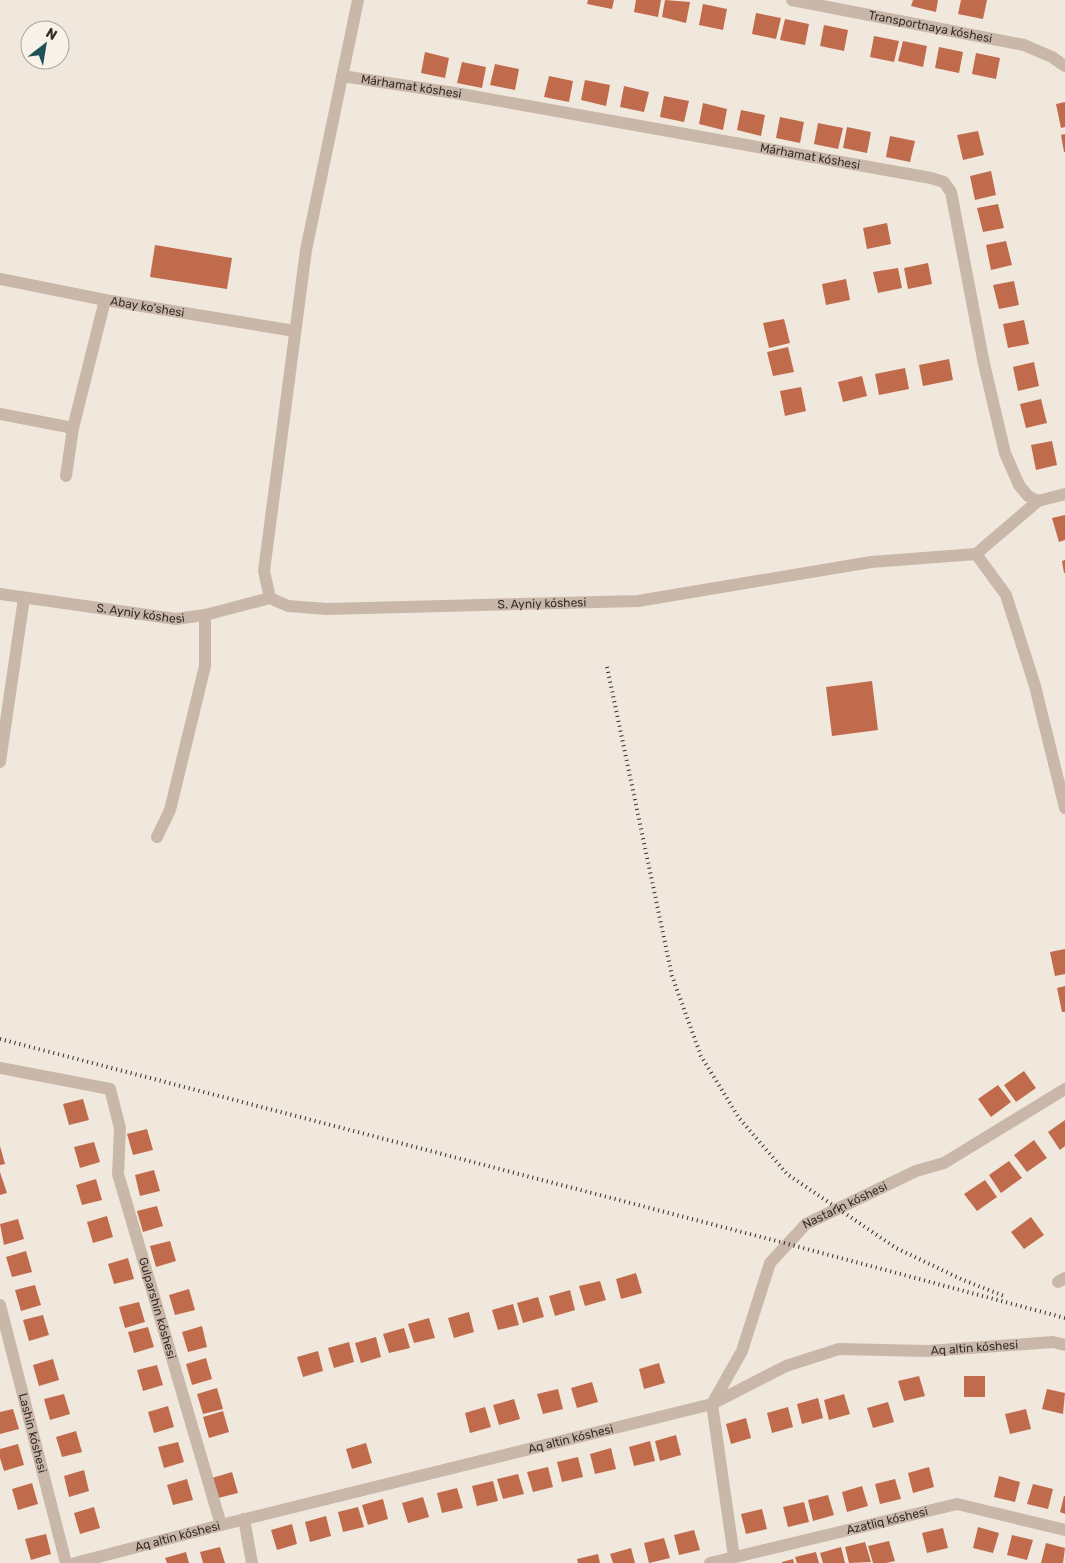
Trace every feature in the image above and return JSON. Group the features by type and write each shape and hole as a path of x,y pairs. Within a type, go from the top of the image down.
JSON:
{"street":[{"path":"270,598 264,571 306,250 358,0"},
{"name":"Transportnaya kóshesi","path":"792,0 1024,45 1052,57 1065,66"},
{"name":"Márhamat kóshesi","path":"342,76 461,94 944,182 951,192 984,364 1005,453 1028,496 1038,502"},
{"name":"Abay ko'shesi","path":"0,279 106,300 295,331"},
{"path":"66,476 73,428 106,300"},
{"path":"0,414 73,428"},
{"path":"1065,494 1038,502 976,554 1006,595 1035,686 1065,808"},
{"name":"S. Ayniy kóshesi","path":"0,594 176,619 205,615 270,598 288,606 327,609 638,601 871,562 976,554"},
{"path":"0,762 24,598"},
{"path":"157,837 170,810 205,666 205,615"},
{"name":"Gulparshin kóshesi","path":"0,1068 110,1089 120,1128 118,1174 220,1525"},
{"name":"Nastarin kóshesi","path":"712,1404 742,1351 770,1262 806,1224 916,1171 944,1162 1065,1089"},
{"name":"Lashin kóshesi","path":"0,1305 66,1563"},
{"name":"Aq altin kóshesi","path":"76,1563 244,1519 712,1404 786,1366 839,1349 928,1352 1053,1342 1065,1345"},
{"path":"712,1404 734,1557"},
{"name":"Azatliq kóshesi","path":"710,1563 956,1504 1065,1530"},
{"path":"244,1519 252,1563"}],"building":[{"path":"588,0 614,0 612,9 587,4"},
{"path":"636,0 661,0 658,17 634,12"},
{"path":"665,0 690,2 686,23 662,17"},
{"path":"913,0 938,0 936,12 911,6"},
{"path":"961,0 987,0 983,19 958,14"},
{"path":"703,4 727,9 723,30 699,25"},
{"path":"756,13 781,18 776,39 752,34"},
{"path":"785,19 809,24 805,45 780,40"},
{"path":"824,25 848,30 844,51 820,46"},
{"path":"874,36 899,41 894,62 870,57"},
{"path":"903,41 927,46 923,67 898,61"},
{"path":"939,47 963,52 959,73 935,68"},
{"path":"425,52 449,58 445,78 421,73"},
{"path":"976,53 1000,58 996,79 972,74"},
{"path":"462,62 486,67 482,88 457,83"},
{"path":"495,64 519,69 515,90 490,85"},
{"path":"549,76 573,81 569,102 544,97"},
{"path":"585,80 610,85 606,106 581,100"},
{"path":"624,86 649,92 644,112 620,107"},
{"path":"664,96 689,101 684,122 660,117"},
{"path":"1065,102 1065,127 1061,128 1056,104"},
{"path":"703,103 727,109 723,130 699,124"},
{"path":"741,110 765,115 761,136 737,130"},
{"path":"780,117 804,122 800,143 776,138"},
{"path":"818,123 843,128 838,149 814,144"},
{"path":"847,127 871,132 867,153 843,148"},
{"path":"978,131 984,155 963,160 957,135"},
{"path":"1065,134 1065,152 1064,152 1061,135"},
{"path":"890,136 915,141 910,162 886,157"},
{"path":"991,171 996,195 975,200 970,176"},
{"path":"998,204 1004,228 983,232 977,208"},
{"path":"887,223 891,244 867,249 863,228"},
{"path":"1006,241 1012,265 991,270 986,245"},
{"path":"155,245 232,258 227,289 150,277"},
{"path":"928,263 932,284 908,289 904,268"},
{"path":"898,268 902,288 878,293 873,272"},
{"path":"846,279 850,300 826,305 822,284"},
{"path":"1014,281 1019,305 999,309 993,285"},
{"path":"784,319 790,343 769,348 763,323"},
{"path":"1024,320 1029,344 1008,348 1003,324"},
{"path":"788,347 794,372 773,376 767,352"},
{"path":"949,359 953,380 923,386 919,365"},
{"path":"1034,362 1039,386 1018,391 1013,367"},
{"path":"905,368 909,389 879,395 875,374"},
{"path":"862,376 867,396 843,402 838,382"},
{"path":"801,387 806,411 785,416 780,391"},
{"path":"1041,399 1047,423 1026,428 1020,404"},
{"path":"1052,441 1057,465 1036,470 1031,445"},
{"path":"1065,515 1065,540 1059,542 1052,518"},
{"path":"1065,560 1065,573 1064,573 1062,561"},
{"path":"872,681 878,730 832,736 826,687"},
{"path":"1065,949 1065,974 1055,976 1050,952"},
{"path":"1065,986 1065,1012 1062,1012 1057,988"},
{"path":"1024,1071 1036,1088 1016,1102 1004,1085"},
{"path":"998,1085 1011,1102 991,1117 978,1099"},
{"path":"83,1099 89,1120 69,1125 63,1104"},
{"path":"1065,1120 1065,1146 1060,1150 1048,1132"},
{"path":"147,1129 153,1150 133,1155 127,1134"},
{"path":"1034,1140 1047,1158 1027,1172 1014,1155"},
{"path":"94,1142 100,1162 80,1168 74,1147"},
{"path":"0,1146 5,1164 0,1165"},
{"path":"1009,1161 1022,1178 1001,1193 989,1175"},
{"path":"154,1170 160,1191 140,1196 135,1175"},
{"path":"0,1172 7,1193 0,1195"},
{"path":"96,1179 102,1200 82,1205 76,1185"},
{"path":"985,1180 997,1197 977,1211 964,1194"},
{"path":"157,1206 163,1226 143,1232 137,1211"},
{"path":"107,1216 113,1237 93,1243 87,1222"},
{"path":"1031,1217 1044,1235 1024,1249 1011,1232"},
{"path":"18,1219 24,1239 4,1245 0,1224"},
{"path":"170,1241 176,1261 156,1267 150,1246"},
{"path":"26,1251 32,1272 12,1277 6,1257"},
{"path":"128,1258 134,1279 114,1284 108,1264"},
{"path":"636,1273 642,1293 621,1299 616,1279"},
{"path":"600,1281 606,1300 585,1306 579,1286"},
{"path":"35,1285 41,1305 21,1311 15,1290"},
{"path":"189,1289 195,1310 175,1315 169,1295"},
{"path":"570,1290 575,1310 555,1316 549,1296"},
{"path":"538,1297 544,1317 523,1323 517,1303"},
{"path":"139,1302 145,1322 125,1328 119,1307"},
{"path":"513,1304 519,1325 498,1330 492,1310"},
{"path":"469,1312 474,1332 454,1338 448,1318"},
{"path":"43,1315 49,1335 29,1341 23,1320"},
{"path":"429,1318 435,1338 414,1343 408,1324"},
{"path":"202,1326 207,1347 188,1352 182,1332"},
{"path":"148,1327 154,1347 134,1353 128,1332"},
{"path":"404,1328 410,1348 389,1353 383,1334"},
{"path":"376,1337 381,1357 361,1363 355,1343"},
{"path":"349,1342 354,1362 334,1368 328,1348"},
{"path":"318,1351 323,1371 303,1377 297,1357"},
{"path":"206,1358 212,1379 192,1385 186,1364"},
{"path":"53,1359 59,1380 39,1386 33,1365"},
{"path":"659,1363 665,1383 644,1389 639,1369"},
{"path":"157,1365 163,1385 143,1391 137,1370"},
{"path":"919,1376 925,1396 904,1401 898,1381"},
{"path":"964,1376 985,1376 985,1397 964,1397"},
{"path":"592,1382 598,1402 577,1408 571,1388"},
{"path":"217,1388 223,1409 203,1414 197,1394"},
{"path":"558,1389 563,1409 543,1414 537,1394"},
{"path":"1047,1389 1065,1393 1063,1414 1042,1409"},
{"path":"64,1394 70,1414 50,1420 44,1399"},
{"path":"844,1394 850,1414 829,1420 824,1400"},
{"path":"818,1398 823,1418 802,1424 797,1404"},
{"path":"514,1399 520,1419 499,1425 493,1405"},
{"path":"888,1402 894,1422 873,1428 867,1408"},
{"path":"168,1406 174,1427 154,1433 148,1412"},
{"path":"485,1407 491,1427 470,1433 465,1413"},
{"path":"788,1407 793,1427 772,1433 767,1413"},
{"path":"13,1409 19,1429 0,1434 0,1412"},
{"path":"1026,1409 1031,1429 1010,1434 1005,1414"},
{"path":"223,1411 229,1432 209,1438 203,1417"},
{"path":"746,1418 751,1438 731,1444 726,1424"},
{"path":"76,1431 82,1452 62,1457 56,1437"},
{"path":"676,1435 681,1455 660,1461 655,1441"},
{"path":"650,1441 655,1461 634,1466 629,1447"},
{"path":"178,1442 184,1462 164,1468 158,1447"},
{"path":"366,1443 372,1463 352,1469 346,1449"},
{"path":"18,1444 24,1465 4,1471 0,1458 0,1449"},
{"path":"611,1448 616,1469 595,1474 590,1454"},
{"path":"578,1457 583,1477 562,1482 557,1462"},
{"path":"548,1467 553,1487 533,1492 527,1472"},
{"path":"929,1467 934,1487 913,1493 908,1473"},
{"path":"84,1470 89,1491 69,1497 64,1476"},
{"path":"232,1472 238,1493 218,1498 212,1478"},
{"path":"518,1474 524,1494 503,1499 497,1479"},
{"path":"999,1476 1020,1482 1015,1502 994,1497"},
{"path":"187,1479 193,1500 173,1505 167,1485"},
{"path":"895,1479 901,1499 880,1504 875,1484"},
{"path":"493,1481 498,1501 477,1506 472,1486"},
{"path":"32,1483 38,1504 18,1510 12,1489"},
{"path":"1033,1484 1053,1489 1048,1509 1027,1504"},
{"path":"862,1486 868,1506 847,1512 842,1492"},
{"path":"457,1488 463,1508 442,1513 437,1493"},
{"path":"828,1495 834,1515 813,1521 808,1500"},
{"path":"1065,1496 1065,1514 1060,1512"},
{"path":"423,1497 429,1517 408,1523 402,1503"},
{"path":"383,1499 388,1519 368,1525 362,1505"},
{"path":"804,1502 809,1522 788,1527 783,1507"},
{"path":"94,1507 100,1528 80,1534 74,1513"},
{"path":"358,1507 364,1527 343,1532 338,1512"},
{"path":"762,1509 767,1529 746,1534 741,1514"},
{"path":"326,1516 331,1536 310,1542 305,1522"},
{"path":"292,1524 297,1544 277,1550 271,1530"},
{"path":"978,1527 999,1533 993,1553 973,1548"},
{"path":"943,1528 948,1548 927,1553 922,1533"},
{"path":"694,1530 700,1550 679,1555 674,1535"},
{"path":"46,1534 51,1554 31,1560 25,1539"},
{"path":"1012,1535 1033,1540 1027,1560 1007,1555"},
{"path":"664,1538 670,1558 649,1563 644,1543"},
{"path":"889,1541 895,1561 873,1563 868,1546"},
{"path":"865,1542 871,1562 849,1563 845,1547"},
{"path":"1046,1543 1065,1548 1063,1563 1041,1563"},
{"path":"220,1547 225,1563 203,1563 200,1552"},
{"path":"841,1547 845,1563 823,1563 820,1553"},
{"path":"631,1548 635,1563 613,1563 610,1554"},
{"path":"186,1552 189,1563 167,1563 165,1558"},
{"path":"816,1552 819,1563 797,1563 795,1557"},
{"path":"598,1554 600,1563 578,1563 577,1559"},
{"path":"793,1559 794,1563 782,1563 782,1562"}],"railway":[{"path":"607,667 672,976 701,1056 739,1118 787,1174 896,1248 963,1280 1004,1296"},
{"path":"0,1039 1065,1318"}]}
